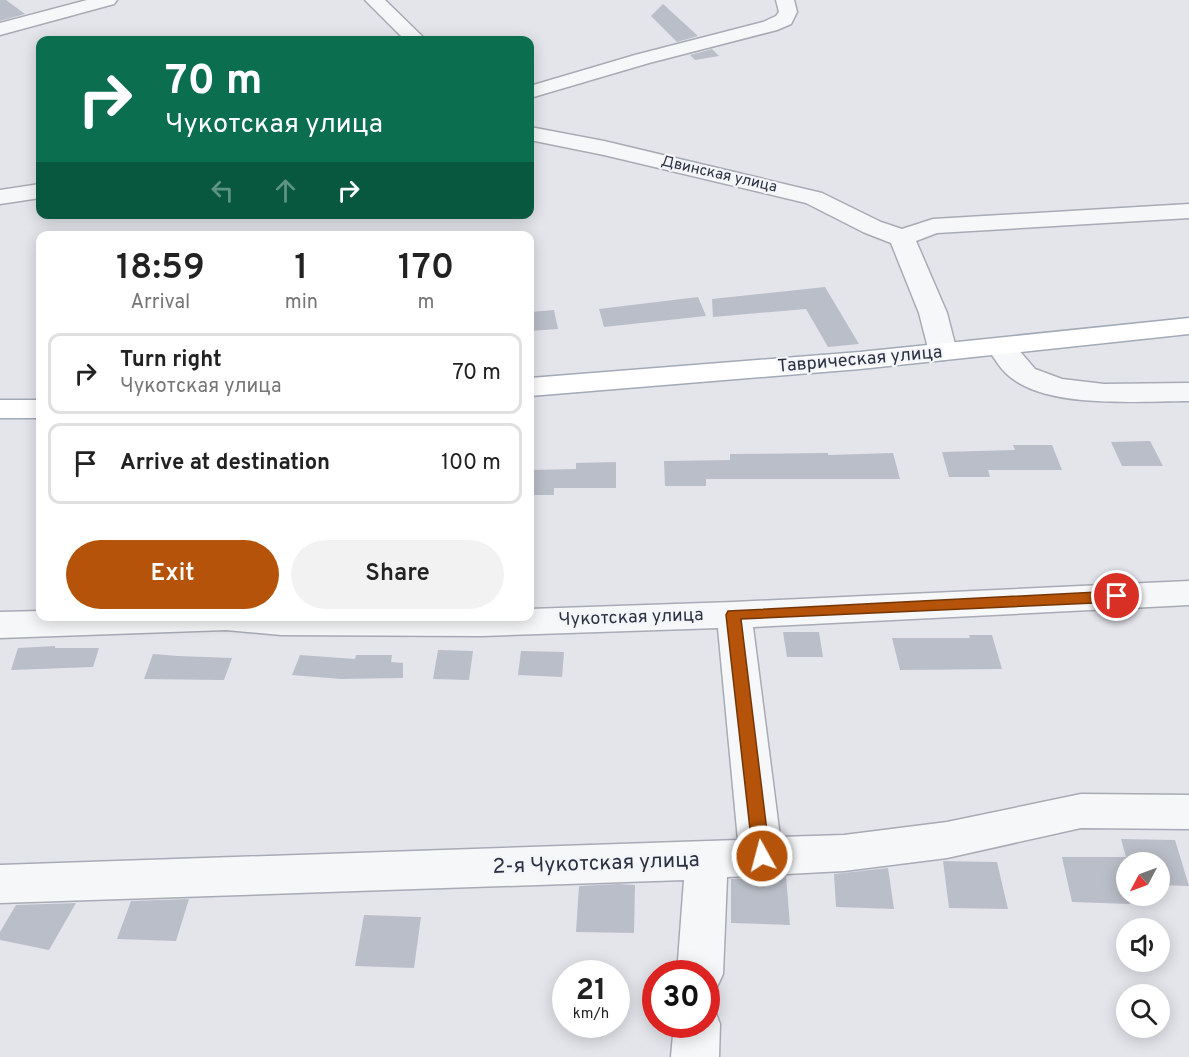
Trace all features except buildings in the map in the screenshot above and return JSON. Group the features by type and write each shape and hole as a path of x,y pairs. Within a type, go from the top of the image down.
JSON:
{"main road":[{"name":"Таврическая улица","path":"534,387 725,373 1001,347 1189,326"},
{"path":"0,409 36,409"}],"street":[{"path":"0,29 108,0"},
{"path":"374,0 412,36"},
{"path":"534,91 784,21 788,12 785,0"},
{"name":"Двинская улица","path":"534,135 604,148 814,198 872,227 902,238"},
{"path":"0,197 36,192"},
{"path":"943,352 933,313 902,238 933,226 1189,211"},
{"path":"1001,347 1022,374 1042,384 1059,388 1114,392 1189,392"},
{"name":"Чукотская улица","path":"270,621 482,623 734,615 1189,593"},
{"path":"734,615 762,856"},
{"name":"Чукотская улица","path":"2,630 157,621"},
{"name":"2-я Чукотская улица","path":"0,885 417,869 707,861 844,853 947,840 1081,811 1189,812"},
{"path":"701,960 707,861"},
{"path":"695,1057 696,1038"}],"route":[{"path":"762,856 734,615 1117,596"}]}
